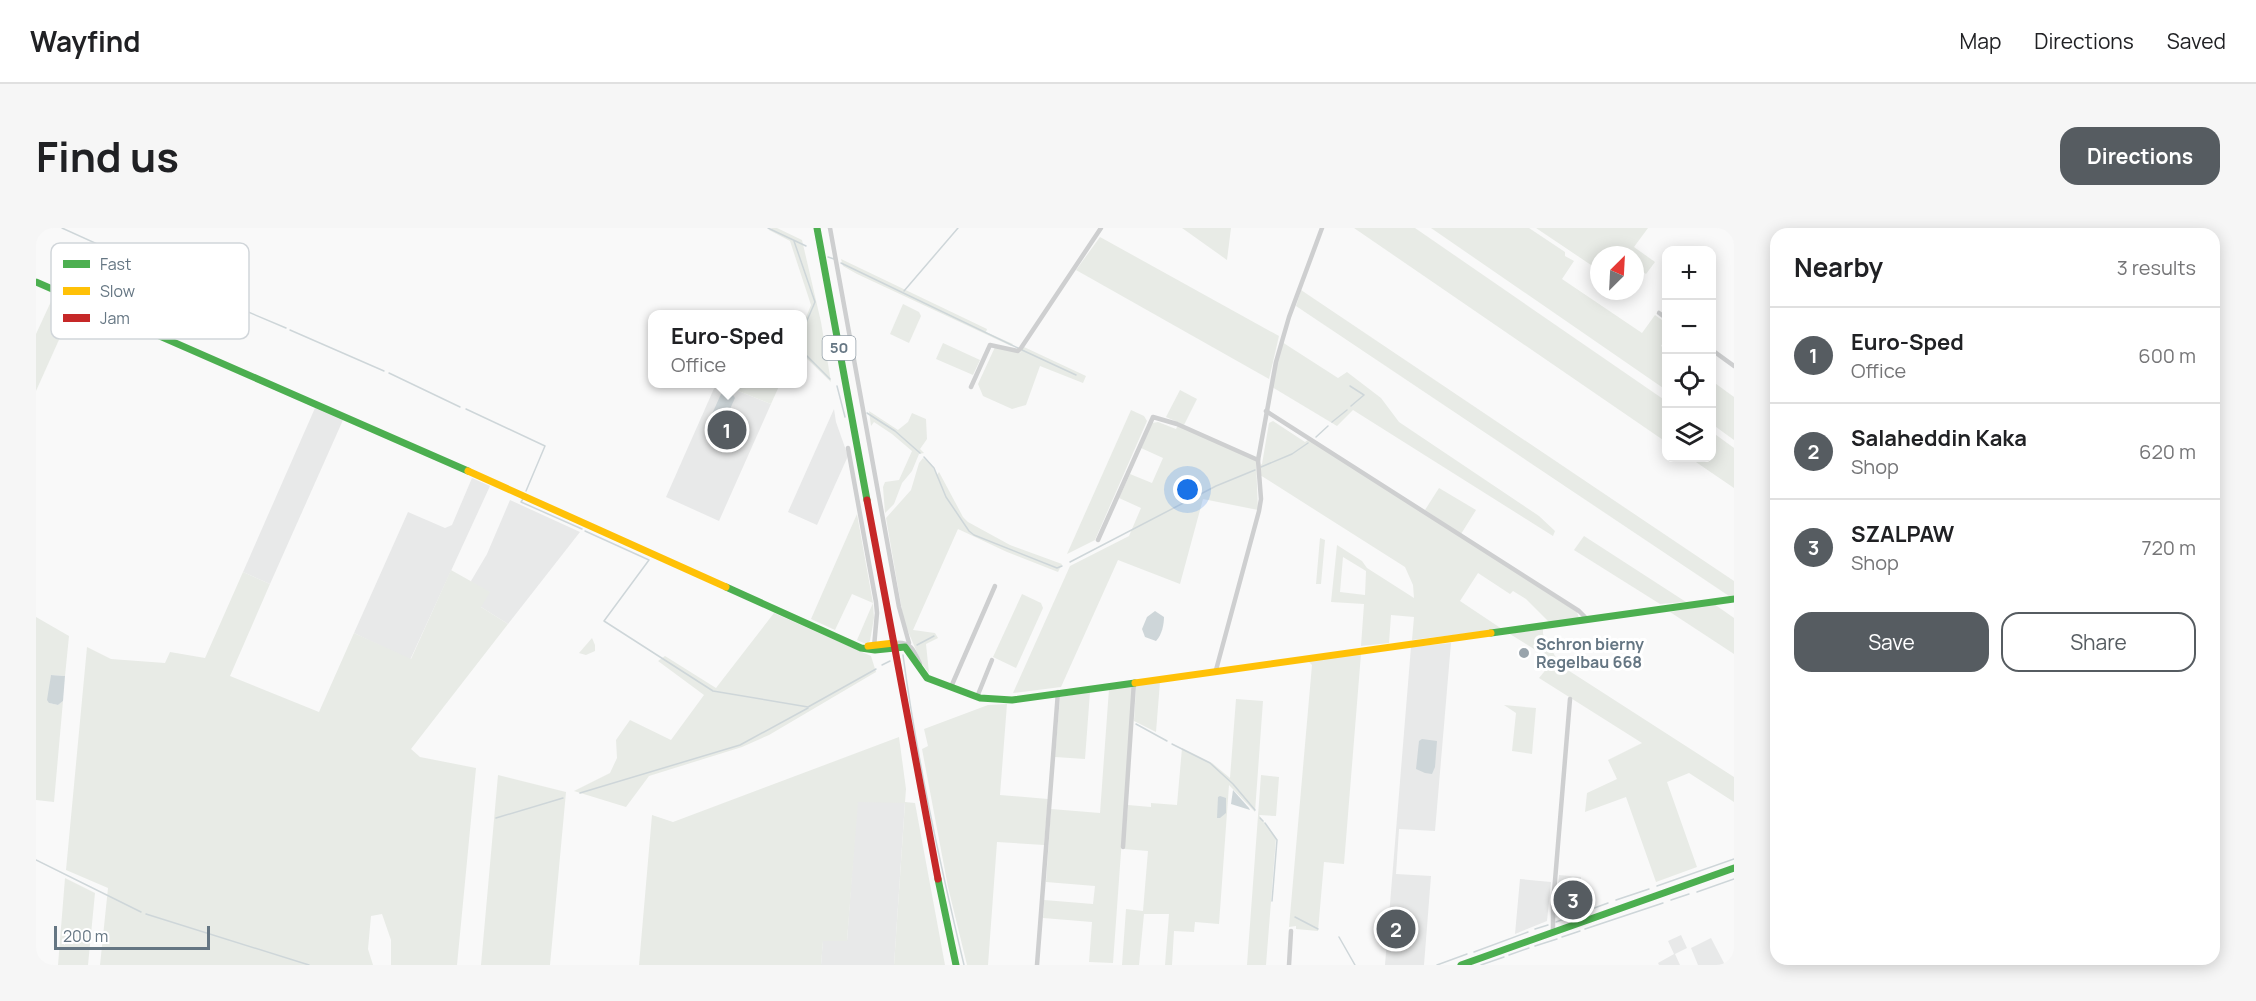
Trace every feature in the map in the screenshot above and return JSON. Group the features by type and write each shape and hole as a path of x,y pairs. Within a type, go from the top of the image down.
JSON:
{"street":[{"name":"50","path":"817,228 936,870 956,965"},
{"path":"830,228 908,646 922,675 951,687 977,697 1003,700 1734,599"},
{"path":"971,387 990,345 1018,351 1021,348 1101,228"},
{"path":"1216,670 1259,511 1261,499 1258,460 1282,340 1320,229"},
{"path":"36,282 51,289"},
{"path":"167,339 854,643 875,648 894,645 908,646"},
{"path":"1716,353 1734,366"},
{"path":"1266,411 1579,611 1587,619"},
{"path":"1098,540 1153,417 1177,424 1258,460"},
{"path":"848,448 876,602 875,648"},
{"path":"951,687 995,586"},
{"path":"977,697 992,660"},
{"path":"1123,847 1134,681"},
{"path":"1037,965 1058,692"},
{"path":"1553,931 1552,913 1570,699"},
{"path":"1461,965 1734,868"},
{"path":"1289,965 1291,931"}],"shaded area":[{"path":"777,228 802,240 821,322 831,382 807,359 807,315 811,305 790,241 769,230"},
{"path":"1182,228 1231,228 1227,260"},
{"path":"1354,228 1415,228 1662,398 1662,439"},
{"path":"1431,228 1529,228 1565,252 1565,256 1574,261 1562,279 1590,300 1642,333 1655,315 1662,320 1662,387"},
{"path":"1536,228 1648,228 1635,246 1590,246 1590,264"},
{"path":"1100,237 1279,336 1269,379 1076,270"},
{"path":"1644,254 1655,262 1646,274 1644,273"},
{"path":"841,259 987,329 986,332 1013,344 1011,346 857,274 843,266"},
{"path":"1301,290 1734,581 1734,595 1729,596 1296,306"},
{"path":"51,302 51,339 59,339 36,391 36,334"},
{"path":"903,304 919,312 921,316 909,343 890,334"},
{"path":"1282,342 1338,378 1347,372 1381,398 1399,422 1539,516 1555,531 1553,536 1353,410 1337,426 1272,387"},
{"path":"943,343 980,360 973,375 936,359"},
{"path":"995,347 1020,353 1024,347 1086,376 1083,383 1040,366 1026,405 1012,409 983,396 978,384"},
{"path":"1716,384 1734,397 1734,440 1716,427"},
{"path":"714,388 731,388 771,404 719,521 666,497"},
{"path":"731,388 778,388 771,404"},
{"path":"1180,390 1197,399 1184,425 1166,417"},
{"path":"727,392 735,398 725,420 712,414 721,394"},
{"path":"315,408 343,420 270,584 243,572"},
{"path":"834,409 848,456 817,525 788,512"},
{"path":"1131,410 1144,416 1147,421 1095,540 1067,554"},
{"path":"869,411 898,430 908,422 912,413 926,419 927,439 920,449 924,453 919,454 912,471 902,483 894,504 885,513 883,487 885,482 899,480 912,451 874,422 871,426"},
{"path":"1273,421 1305,442 1309,439 1577,612 1579,618 1549,622 1526,599 1513,591 1510,594 1478,573 1460,601 1502,629 1412,640 1414,617 1391,615 1389,643 1361,646 1364,604 1331,602 1337,545 1362,561 1367,568 1414,598 1413,585 1405,567 1260,475 1269,423","holes":["1343,557 1366,571 1365,595 1340,592"]},
{"path":"1158,422 1176,429 1178,425 1256,461 1258,510 1203,499 1180,584 1118,560 1061,687 1013,693 1070,566 1129,536 1141,508 1119,498 1130,474 1152,483 1163,458 1141,448 1152,423"},
{"path":"1716,435 1734,448 1734,488 1696,462 1716,462"},
{"path":"923,458 931,464 937,475 939,472 963,517 968,522 1010,545 1062,564 1058,572 958,529 913,630 935,633 938,638 926,644 929,673 922,664 904,622 886,518 911,490 919,463"},
{"path":"472,478 490,486 410,660 354,633 408,512 445,528 452,525"},
{"path":"1439,488 1476,510 1461,534 1425,510"},
{"path":"510,500 580,532 508,624 481,607 471,581 487,554"},
{"path":"857,514 873,603 852,594 835,630 811,619"},
{"path":"1584,536 1686,602 1660,604 1574,550"},
{"path":"1320,538 1325,540 1321,584 1316,584"},
{"path":"451,570 490,592 481,607 508,624 411,749 420,757 476,768 457,965 391,965 391,940 382,914 371,916 368,949 373,965 100,965 108,888 66,870 87,647 111,659 165,663 170,652 205,658 243,572 270,584 230,676 319,712 354,633 411,659"},
{"path":"1022,594 1041,603 1043,608 1016,668 993,657"},
{"path":"873,603 874,618 870,641 866,644 857,640"},
{"path":"1714,604 1734,618 1734,654 1670,612"},
{"path":"1155,611 1164,617 1160,636 1156,641 1145,637 1142,629 1147,617"},
{"path":"774,613 871,656 876,672 769,735 742,747 649,776 626,807 574,791 610,773 617,758 616,740 630,720 671,740 704,695 658,661 665,656 716,688"},
{"path":"36,617 69,636 65,676 51,675 49,703 58,705 63,701 54,802 36,800"},
{"path":"1543,628 1543,634 1560,665 1734,777 1734,802 1689,773 1667,782 1697,867 1656,882 1626,797 1585,812 1587,793 1617,779 1608,760 1642,743 1539,678 1553,661 1510,634"},
{"path":"592,638 595,651 586,655 579,653"},
{"path":"1451,643 1435,831 1399,829 1396,874 1431,876 1424,965 1385,965 1411,647"},
{"path":"1361,654 1344,864 1324,862 1318,931 1296,929 1296,926 1289,927 1312,665 1308,661"},
{"path":"51,675 65,676 63,701 58,705 49,703 47,700"},
{"path":"1160,682 1156,732 1134,721 1136,687"},
{"path":"1133,686 1113,963 1089,962 1092,922 1043,918 1044,900 1093,904 1095,886 1046,882 1051,809 1100,813 1109,689"},
{"path":"1090,692 1085,759 1055,757 1060,697"},
{"path":"1236,699 1263,701 1255,812 1229,785 1219,924 1195,922 1194,932 1174,931 1172,965 1165,965 1169,914 1144,914 1139,965 1122,965 1126,909 1143,911 1148,851 1124,849 1128,805 1151,807 1151,803 1177,805 1182,748 1212,763 1230,778"},
{"path":"1007,704 1000,795 1048,799 1044,845 997,842 988,965 967,965 948,887 922,749 928,746 924,729 988,705"},
{"path":"1504,705 1536,708 1532,754 1512,751 1516,713"},
{"path":"899,737 906,789 905,802 915,803 945,965 894,965 905,803 858,802 847,941 823,941 821,965 639,965 652,815 673,822"},
{"path":"1422,739 1437,741 1435,767 1432,774 1416,769 1419,741"},
{"path":"498,775 566,792 550,965 481,965"},
{"path":"1261,775 1279,777 1276,816 1259,815 1276,838 1266,965 1247,965"},
{"path":"1233,790 1249,808 1250,810 1231,804"},
{"path":"1218,797 1226,798 1226,813 1217,818"},
{"path":"857,802 905,802 894,965 821,965 823,940 847,941"},
{"path":"1559,875 1581,877 1578,909 1555,918"},
{"path":"65,878 95,893 88,965 58,965"},
{"path":"1520,879 1551,882 1547,921 1515,934"},
{"path":"1681,935 1687,948 1675,954 1680,965 1659,965 1658,963 1674,954 1668,941"},
{"path":"1711,938 1725,965 1698,965 1691,948"}],"waterway":[{"path":"62,228 95,243"},
{"path":"768,228 806,246"},
{"path":"904,291 958,228"},
{"path":"794,241 815,302 807,320"},
{"path":"828,257 834,259"},
{"path":"841,263 1018,348"},
{"path":"249,312 286,328"},
{"path":"290,330 384,371"},
{"path":"1022,350 1076,375"},
{"path":"807,356 830,379"},
{"path":"389,373 460,407"},
{"path":"837,386 845,417"},
{"path":"1350,386 1364,395 1351,406"},
{"path":"466,409 545,446 526,491"},
{"path":"1332,422 1347,410"},
{"path":"867,413 895,431 920,453"},
{"path":"1316,437 1328,426"},
{"path":"1261,467 1292,454 1308,443"},
{"path":"924,457 934,468 946,497 974,535 1057,568 1062,566"},
{"path":"1070,562 1216,486 1255,470"},
{"path":"523,499 521,502 582,529"},
{"path":"585,531 649,560 604,621 713,691 808,707 876,669"},
{"path":"917,645 934,636"},
{"path":"903,655 930,811 964,965"},
{"path":"882,665 890,661"},
{"path":"580,793 740,745 808,708"},
{"path":"1136,724 1167,741"},
{"path":"1172,744 1210,763 1233,784 1255,810"},
{"path":"496,818 563,798"},
{"path":"1260,818 1263,821"},
{"path":"1265,823 1277,840 1272,901"},
{"path":"1657,886 1734,859"},
{"path":"36,860 141,912"},
{"path":"1697,892 1734,879"},
{"path":"1616,900 1649,889"},
{"path":"1671,900 1689,894"},
{"path":"1556,922 1608,903"},
{"path":"1585,929 1663,903"},
{"path":"146,914 309,965"},
{"path":"1295,917 1318,929"},
{"path":"1535,929 1548,925"},
{"path":"1562,937 1580,931"},
{"path":"1474,952 1528,932"},
{"path":"1339,937 1355,965"},
{"path":"1535,946 1557,939"},
{"path":"1509,955 1529,948"},
{"path":"1437,965 1467,954"},
{"path":"1481,965 1504,957"}],"traffic: fast":[{"path":"817,228 867,500"},
{"path":"36,282 51,289"},
{"path":"166,339 468,471"},
{"path":"726,587 861,648 875,650 905,647 927,678 980,698 1012,700 1135,683"},
{"path":"1491,633 1734,599"},
{"path":"1461,965 1734,868"},
{"path":"938,879 956,965"}],"traffic: slow":[{"path":"468,471 726,587"},
{"path":"1135,683 1491,633"},
{"path":"868,646 894,643"}],"traffic: jam":[{"path":"867,500 938,879"}],"place":[{"name":"Euro-Sped","path":"727,430"},
{"name":"Schron bierny Regelbau 668","path":"1524,653"},
{"name":"SZALPAW","path":"1573,900"},
{"name":"Salaheddin Kaka","path":"1396,929"}]}
